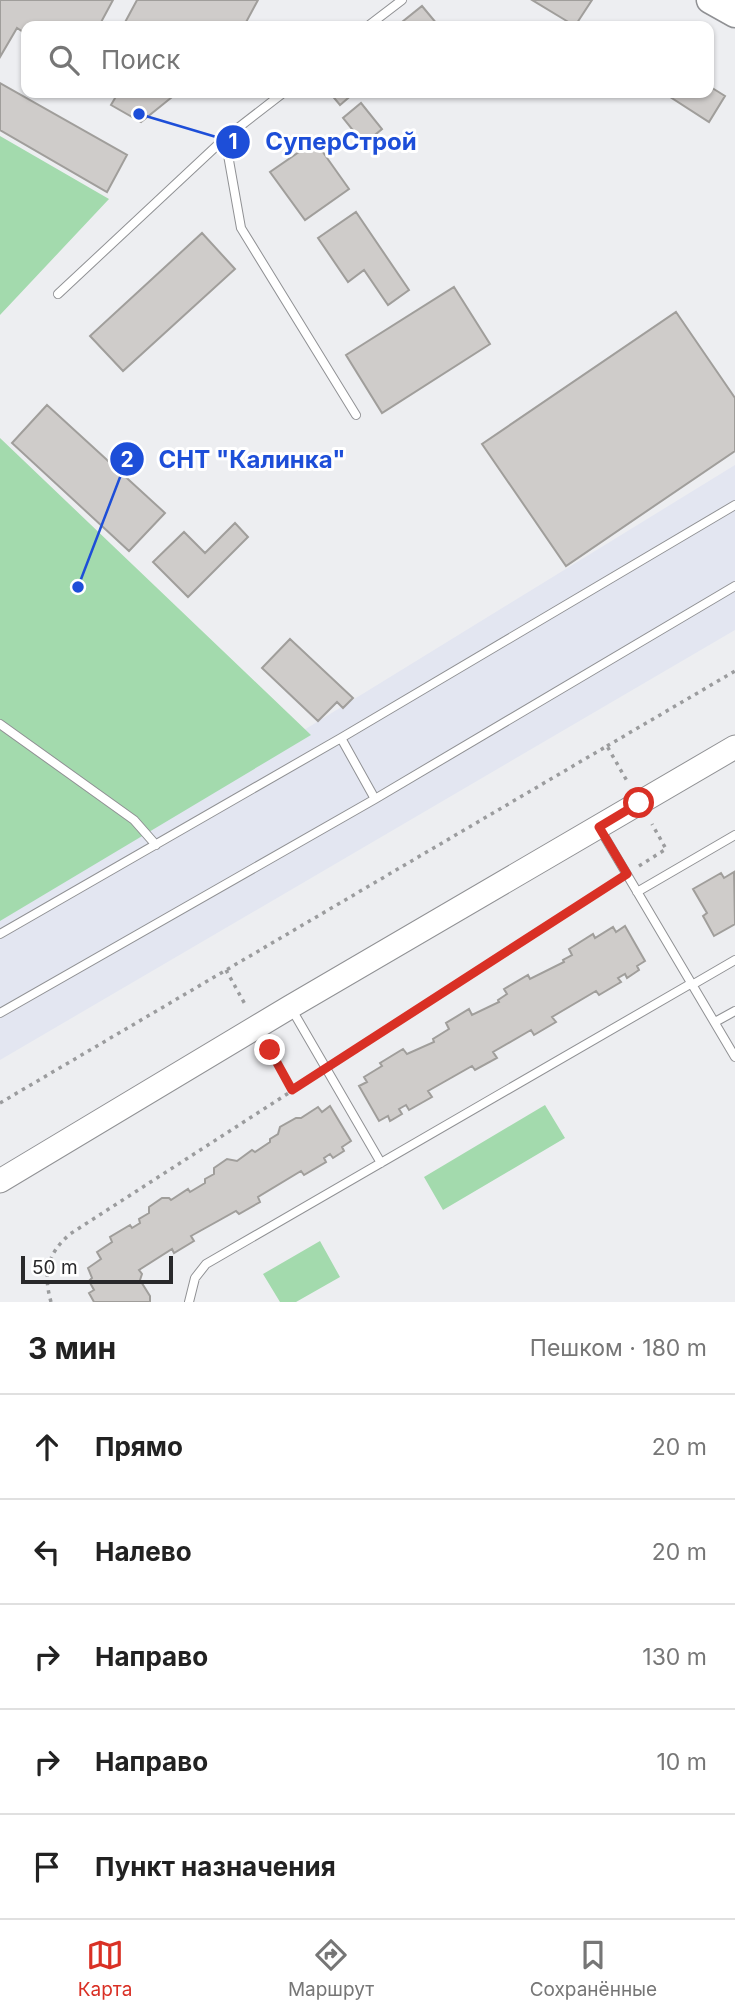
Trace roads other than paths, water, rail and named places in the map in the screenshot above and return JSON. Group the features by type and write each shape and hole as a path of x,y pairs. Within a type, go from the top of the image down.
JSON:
{"main road":[{"path":"710,0 735,14"}],"street":[{"path":"0,1181 290,1007 735,747"}],"lane":[{"path":"375,21 402,0"},
{"path":"58,294 225,138 277,98"},
{"path":"225,138 242,228 356,415"},
{"path":"0,934 341,738 735,505"},
{"path":"0,1013 375,799 735,586"},
{"path":"0,724 134,820 156,845"},
{"path":"341,738 375,799"},
{"path":"599,827 735,1057"},
{"path":"637,892 735,835"},
{"path":"189,1302 195,1278 206,1264 735,960"},
{"path":"290,1007 381,1163"},
{"path":"715,1021 735,1011"}],"place":[{"name":"СуперСтрой","path":"139,114"},
{"name":"СНТ \"Калинка\"","path":"78,587"}]}
